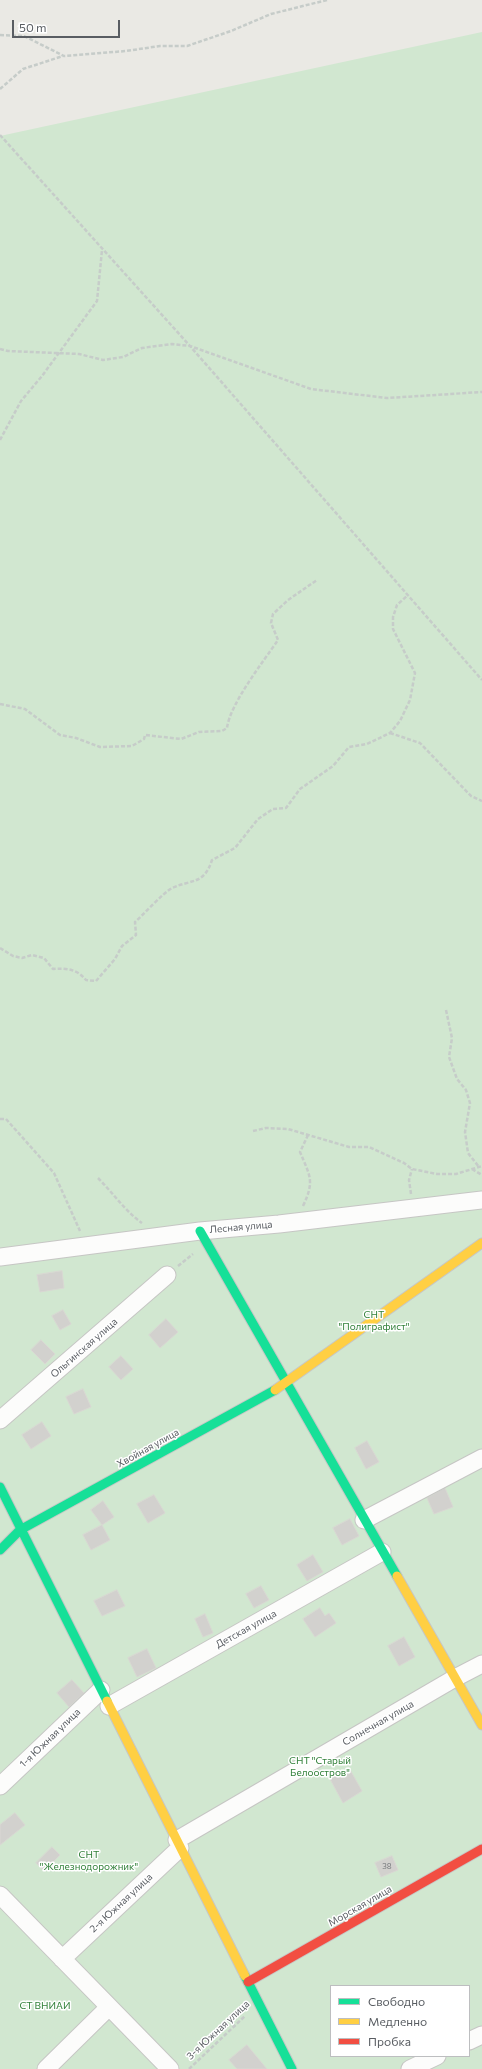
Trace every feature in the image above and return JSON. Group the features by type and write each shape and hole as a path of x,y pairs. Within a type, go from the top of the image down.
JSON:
{"street":[{"name":"Лесная улица","path":"0,1257 157,1236 203,1236 294,1222 482,1200"},
{"path":"203,1236 286,1384 482,1725"},
{"name":"Хвойная улица","path":"0,1550 20,1530 286,1384 482,1243"},
{"name":"Ольгинская улица","path":"0,1420 167,1276"},
{"path":"364,1520 482,1458"},
{"path":"0,1487 20,1530 292,2069"},
{"name":"Детская улица","path":"109,1706 382,1552"},
{"name":"Солнечная улица","path":"179,1844 455,1678 482,1664"},
{"name":"1-я Южная улица","path":"0,1786 101,1690"},
{"name":"2-я Южная улица","path":"62,1959 179,1844"},
{"name":"Морская улица","path":"248,1982 482,1849"},
{"path":"0,1895 170,2069"},
{"path":"46,2069 109,2007"},
{"path":"470,2041 482,2035"},
{"path":"410,2069 435,2057"}],"path":[{"path":"0,89 22,70 64,56 126,51 160,46 187,46 231,31 271,14 327,0"},
{"path":"0,35 24,36 64,56"},
{"path":"0,136 190,346 482,680"},
{"path":"0,440 21,401 59,353 97,301 102,249"},
{"path":"0,349 8,351 79,354 103,360 123,357 142,348 172,344 190,346 311,389 387,398 482,392"},
{"path":"0,704 25,709 60,735 76,738 100,747 132,746 144,739 145,735 181,739 199,732 222,730 227,728 228,718 257,669 278,640 272,623 273,614 288,600 317,580"},
{"path":"0,948 13,956 22,958 32,955 44,958 53,969 63,968 79,971 86,980 96,981 115,960 122,946 136,935 135,922 171,888 198,881 209,871 212,860 235,848 258,819 272,809 286,808 300,789 333,766 349,747 367,744 390,733 400,721 408,705 415,673 393,629 393,617 397,605 408,595"},
{"path":"390,733 420,744 471,796 482,801"},
{"path":"253,1131 266,1128 288,1129 349,1147 368,1147 404,1163 412,1169 437,1174 456,1174 480,1167 468,1153 465,1132 470,1103 466,1090 457,1079 449,1057 452,1038 446,1010"},
{"path":"0,1119 6,1119 54,1173 88,1246"},
{"path":"294,1222 311,1186 309,1173 300,1152 308,1135"},
{"path":"409,1208 411,1194 409,1180 412,1169"},
{"path":"471,1169 482,1175"},
{"path":"98,1178 126,1209 153,1230 157,1236"},
{"path":"167,1276 203,1236"},
{"name":"3-я Южная улица","path":"189,2069 259,2003"}],"green space":[{"path":"482,32 482,2069 0,2069 0,136"}],"building":[{"path":"62,1271 64,1288 40,1292 37,1275"},
{"path":"63,1310 71,1324 60,1330 52,1316"},
{"path":"166,1319 178,1332 160,1348 149,1335"},
{"path":"41,1340 55,1354 45,1364 31,1350"},
{"path":"121,1356 133,1369 121,1380 109,1367"},
{"path":"83,1389 91,1407 74,1414 66,1397"},
{"path":"42,1422 51,1436 31,1449 22,1435"},
{"path":"367,1441 379,1462 366,1469 355,1448"},
{"path":"445,1488 453,1507 434,1514 427,1498"},
{"path":"154,1495 165,1513 148,1523 137,1504"},
{"path":"103,1501 114,1517 102,1525 91,1510"},
{"path":"350,1519 359,1536 342,1545 333,1528"},
{"path":"102,1525 110,1540 91,1550 83,1535"},
{"path":"313,1555 323,1572 307,1581 297,1565"},
{"path":"261,1586 269,1600 254,1608 246,1594"},
{"path":"117,1590 125,1606 102,1616 94,1601"},
{"path":"320,1608 325,1616 329,1613 336,1623 315,1637 303,1619"},
{"path":"205,1614 213,1633 203,1637 195,1619"},
{"path":"404,1637 415,1657 399,1666 388,1646"},
{"path":"147,1649 156,1668 137,1677 128,1658"},
{"path":"72,1680 84,1693 69,1707 57,1693"},
{"path":"349,1768 362,1791 343,1803 330,1779"},
{"path":"15,1813 25,1825 0,1845 0,1825"},
{"path":"52,1847 60,1855 44,1871 36,1863"},
{"path":"392,1856 398,1870 381,1877 375,1863"},
{"path":"247,2045 267,2069 237,2069 229,2060"}],"traffic: fast":[{"path":"200,1231 397,1576"},
{"path":"0,1550 20,1530 275,1390"},
{"path":"0,1487 107,1701"},
{"path":"245,1976 292,2069"}],"traffic: slow":[{"path":"275,1390 482,1243"},
{"path":"397,1576 482,1725"},
{"path":"107,1701 245,1976"}],"traffic: jam":[{"path":"248,1982 482,1849"}],"park label":[{"name":"СНТ \"Полиграфист\"","path":"374,1320"},
{"name":"СНТ \"Старый Белоостров\"","path":"320,1766"},
{"name":"СНТ \"Железнодорожник\"","path":"89,1860"},
{"name":"СТ ВНИАИ","path":"45,2006"}]}
